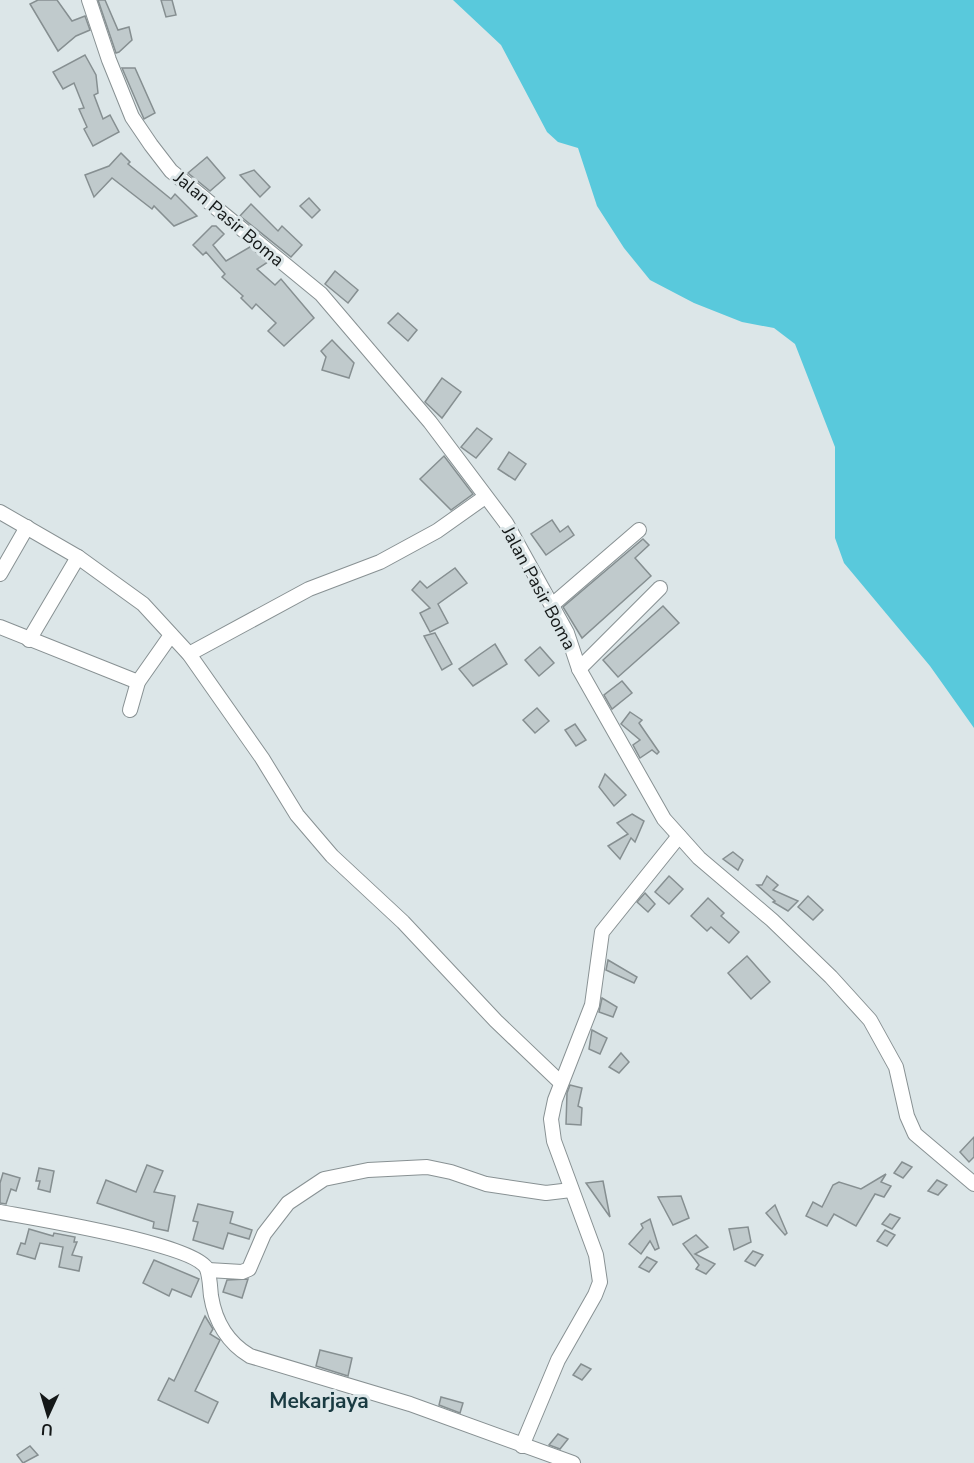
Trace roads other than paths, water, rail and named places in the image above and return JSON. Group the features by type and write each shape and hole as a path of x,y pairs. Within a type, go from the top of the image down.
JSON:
{"street":[{"name":"Jalan Pasir Boma","path":"89,0 109,60 132,117 171,171 321,294 430,422 506,523 567,633 579,669 664,819 699,858 772,920 831,977 870,1020 896,1067 907,1116 915,1134 974,1184"},
{"path":"189,654 309,589 380,562 437,531 485,497"},
{"path":"0,512 78,557 142,604 189,654 261,758 297,815 318,840 403,921 496,1021 560,1082"},
{"path":"0,574 27,527"},
{"path":"552,605 639,530"},
{"path":"30,640 78,557"},
{"path":"579,669 660,588"},
{"path":"0,628 138,682"},
{"path":"130,710 138,682 171,635"},
{"path":"522,1446 549,1388 558,1360 600,1282 596,1255 552,1129 551,1119 560,1082 592,1005 602,932 679,836"},
{"path":"208,1270 242,1272 249,1269 264,1234 288,1203 324,1179 368,1170 426,1167 451,1172 486,1184 546,1193 572,1190"},
{"path":"0,1212 73,1224 142,1241 193,1258 203,1263 208,1270 217,1317 233,1343 250,1356 410,1404 573,1463"}],"district":[{"name":"Mekarjaya","path":"319,1401"}]}
